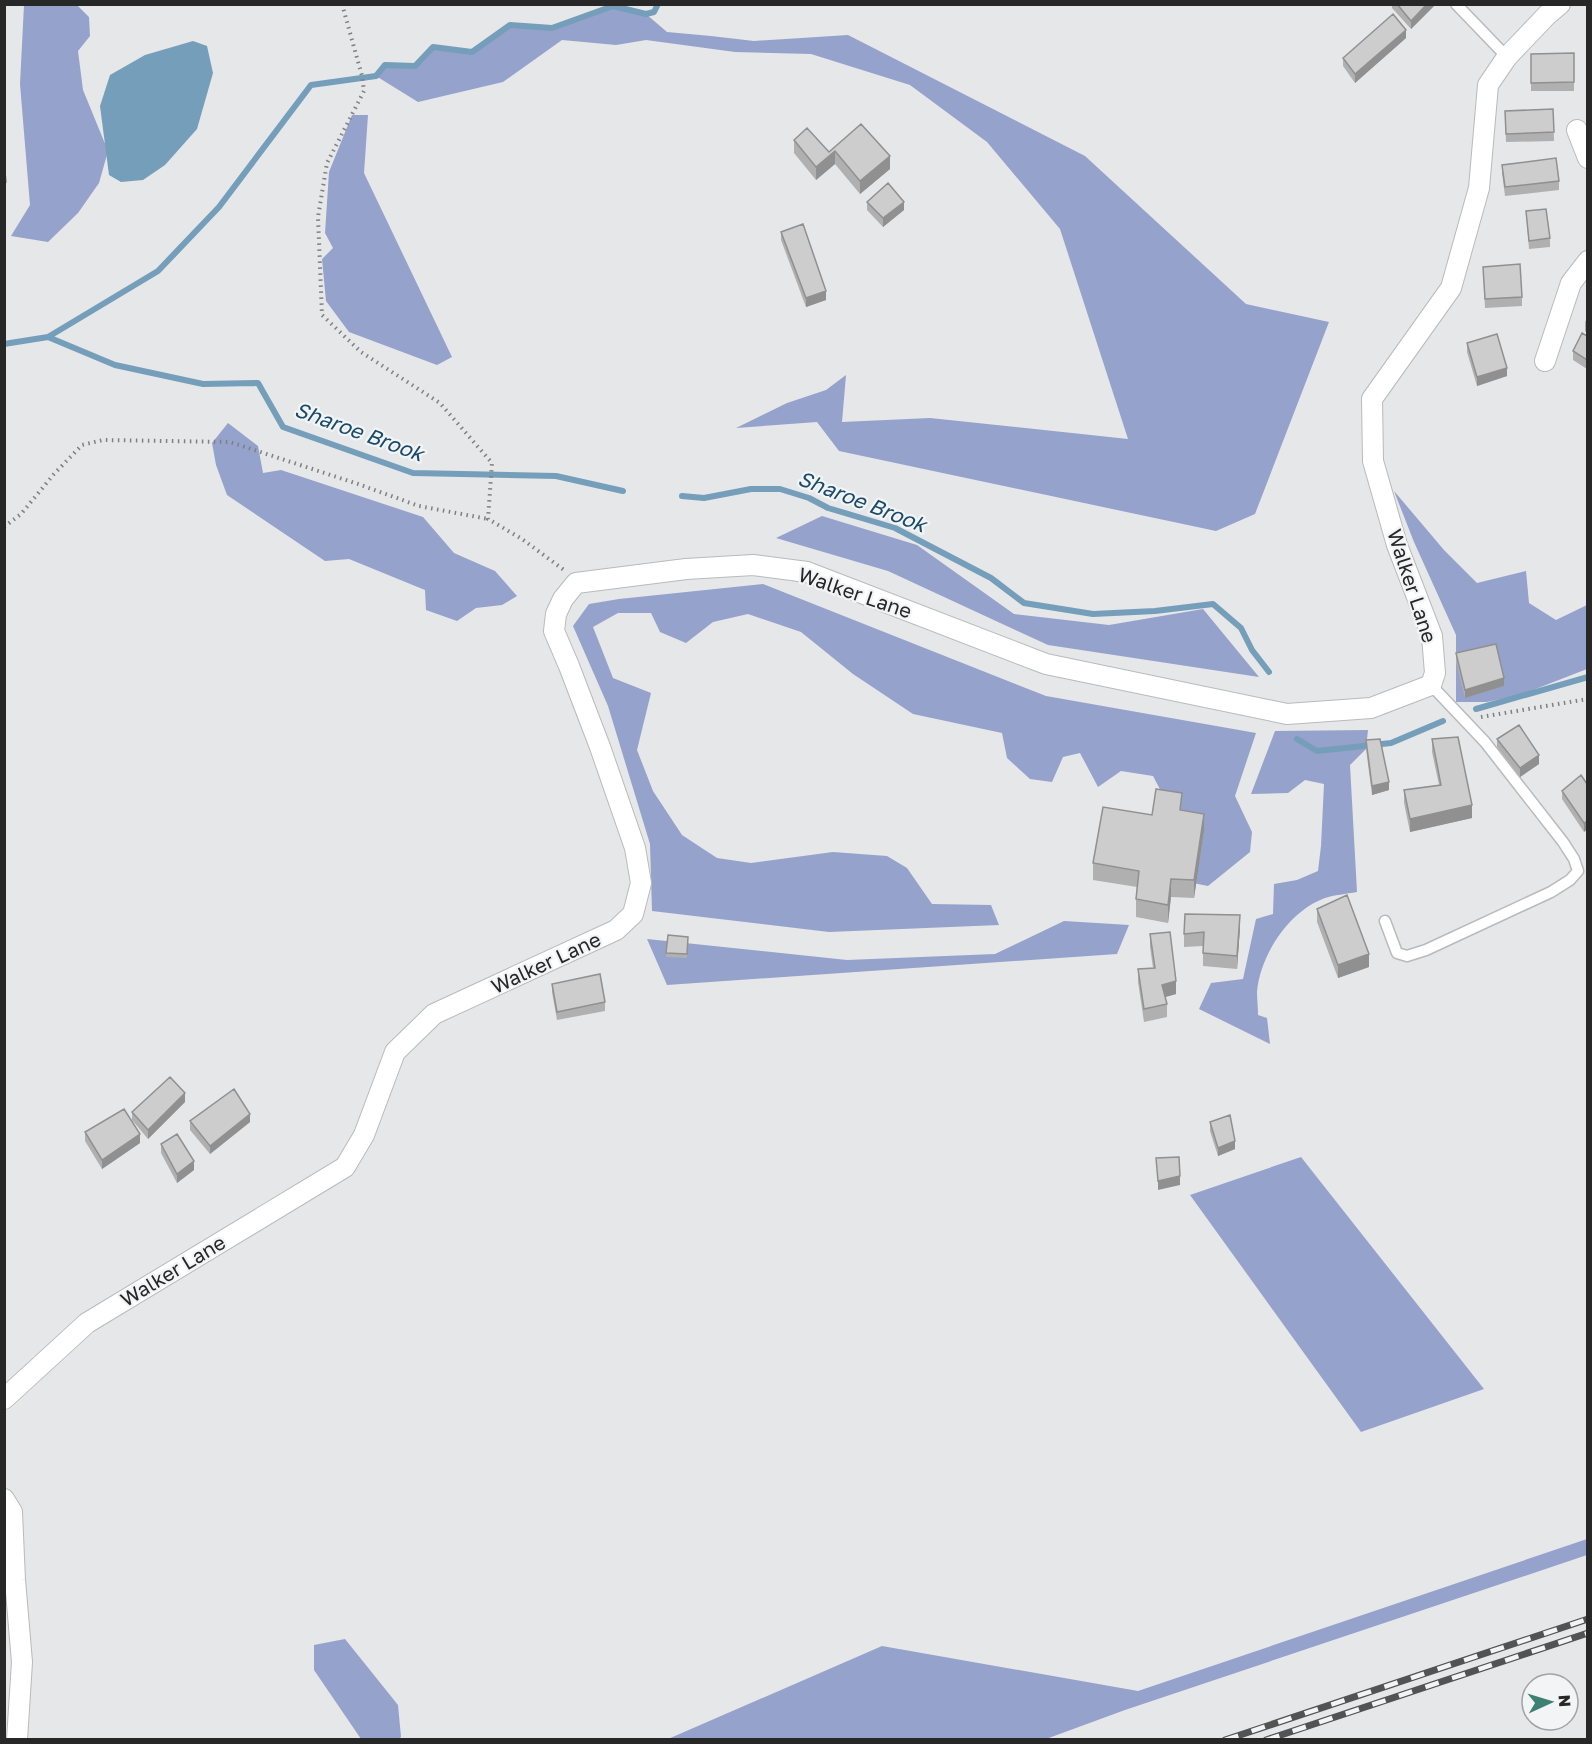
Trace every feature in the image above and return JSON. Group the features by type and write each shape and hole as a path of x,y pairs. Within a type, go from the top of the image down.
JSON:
{"street":[{"name":"Walker Lane","path":"4,1399 87,1323 345,1167 364,1135 395,1052 434,1014 615,930 633,914 641,883 635,848 596,737 554,630 556,614 563,599 576,583 686,569 753,565 807,572 1046,664 1287,714 1371,708 1431,685 1436,673 1432,636 1397,545 1372,461 1372,399 1451,288 1479,188 1488,85 1507,57 1560,4"},
{"path":"1577,130 1587,158"},
{"path":"1545,361 1571,283 1587,261"},
{"path":"4,1499 12,1512 22,1662 17,1740"}],"lane":[{"path":"1456,4 1507,57"},
{"path":"1385,921 1397,953 1407,956 1426,950 1551,892 1570,880 1578,871 1574,859 1549,824 1485,742 1431,685"}],"path":[{"path":"342,4 364,91 327,163 318,217 321,315 361,352 440,403 492,463 488,519"},
{"path":"4,527 21,514 82,445 103,440 230,442 419,506 488,519 522,539 563,569 576,583"},
{"path":"1462,720 1587,699"}],"shaded area":[{"path":"24,5 77,5 89,17 90,36 78,51 83,90 108,151 99,183 78,213 48,242 11,236 30,205 20,84"},
{"path":"613,6 646,14 667,32 754,41 848,35 1085,156 1246,304 1329,322 1255,514 1216,531 839,451 817,422 736,428 787,403 826,390 846,375 842,422 930,418 1128,439 1060,229 987,142 910,85 811,54 735,52 646,40 616,45 562,40 503,82 418,102 376,76 385,65 415,66 433,47 472,52 510,25 552,28"},
{"path":"193,41 207,46 213,73 197,129 165,165 143,180 121,182 109,175 100,106 110,75 145,55"},
{"path":"352,115 368,115 364,173 452,357 437,365 349,332 326,301 322,259 333,248 325,233 329,172"},
{"path":"228,423 258,446 263,473 281,470 423,517 454,553 495,571 517,596 502,605 476,608 457,621 426,610 425,590 349,559 325,561 227,495 216,465 212,443"},
{"path":"1394,491 1444,550 1477,583 1526,571 1529,603 1556,620 1587,605 1587,669 1523,694 1487,702 1456,702 1456,635"},
{"path":"822,516 917,545 1014,614 1109,625 1203,609 1259,677 1048,645 888,571 776,538"},
{"path":"763,584 1046,696 1256,733 1235,796 1252,832 1250,852 1208,886 1193,883 1203,837 1183,833 1153,776 1121,771 1098,787 1080,753 1063,757 1052,782 1030,779 1007,758 1002,733 913,714 853,674 801,632 748,614 713,622 686,643 660,632 651,613 618,613 593,627 613,678 651,693 637,750 653,791 682,835 717,858 751,863 833,852 887,856 907,868 932,904 991,905 999,925 829,932 652,911 650,844 608,706 573,626 589,604"},
{"path":"1368,730 1366,749 1350,765 1357,892 1325,898 1312,904 1288,924 1270,949 1259,978 1257,992 1258,1015 1267,1018 1270,1044 1199,1009 1211,983 1243,979 1256,919 1273,914 1274,884 1297,880 1318,871 1324,784 1305,780 1288,793 1251,794 1275,731"},
{"path":"1064,921 1129,925 1117,954 667,985 647,939 847,960 995,954"},
{"path":"1301,1157 1484,1389 1361,1432 1190,1195"},
{"path":"1587,1539 1587,1555 1125,1710 1046,1739 668,1739 882,1646 1138,1691"},
{"path":"345,1639 398,1705 401,1737 399,1739 361,1739 314,1670 314,1645"}],"building":[{"path":"1397,4 1427,4 1411,21"},
{"path":"1393,14 1406,30 1355,74 1343,58"},
{"path":"1574,53 1574,82 1531,83 1531,54"},
{"path":"1553,109 1554,132 1506,134 1505,111"},
{"path":"861,124 890,156 860,181 835,151 816,167 794,140 807,128 829,152"},
{"path":"1556,158 1559,181 1505,187 1502,165"},
{"path":"888,183 904,202 883,218 867,202"},
{"path":"1546,209 1550,238 1529,241 1526,211"},
{"path":"803,224 826,291 806,298 781,232"},
{"path":"1520,264 1522,297 1485,299 1483,267"},
{"path":"1582,333 1587,336 1587,360 1573,351"},
{"path":"1497,334 1507,368 1477,377 1467,343"},
{"path":"1496,644 1504,678 1465,690 1456,653"},
{"path":"1519,725 1539,755 1520,768 1497,739"},
{"path":"1458,737 1472,805 1410,819 1404,790 1441,785 1432,739"},
{"path":"1380,739 1389,782 1372,786 1366,740"},
{"path":"1581,775 1587,784 1587,821 1584,823 1562,791"},
{"path":"1156,789 1182,793 1180,810 1204,814 1194,880 1171,879 1168,905 1136,899 1139,871 1093,863 1103,807 1152,815"},
{"path":"1347,895 1369,954 1338,965 1317,909"},
{"path":"1185,914 1240,915 1237,956 1203,953 1204,932 1184,934"},
{"path":"1170,932 1176,981 1162,985 1167,1004 1144,1009 1138,969 1155,968 1150,934"},
{"path":"668,935 688,937 687,954 666,953"},
{"path":"600,974 605,1002 557,1012 552,984"},
{"path":"170,1077 185,1093 148,1130 132,1112"},
{"path":"234,1089 250,1114 210,1146 190,1121"},
{"path":"124,1109 140,1134 102,1160 85,1132"},
{"path":"1230,1115 1235,1141 1218,1148 1210,1122"},
{"path":"177,1134 194,1161 177,1174 161,1144"},
{"path":"1179,1157 1180,1176 1158,1181 1156,1158"}],"waterway":[{"path":"48,337 158,271 219,207 311,85 376,76 385,65 415,66 433,47 472,52 510,25 552,28 613,6 646,14 654,12 658,4"},
{"name":"Sharoe Brook","path":"4,344 48,337 115,365 203,384 258,383 283,427 413,473 556,476 623,491"},
{"name":"Sharoe Brook","path":"682,496 704,498 751,489 780,489 809,498 828,508 895,528 991,578 1024,603 1093,614 1155,611 1213,604 1241,628 1252,650 1269,672"},
{"name":"Sharoe Brook","path":"1476,709 1588,677"},
{"name":"Sharoe Brook","path":"1297,739 1317,751 1391,743 1443,721"}],"railway":[{"path":"1225,1740 1588,1619"},
{"path":"1266,1740 1588,1633"}]}
